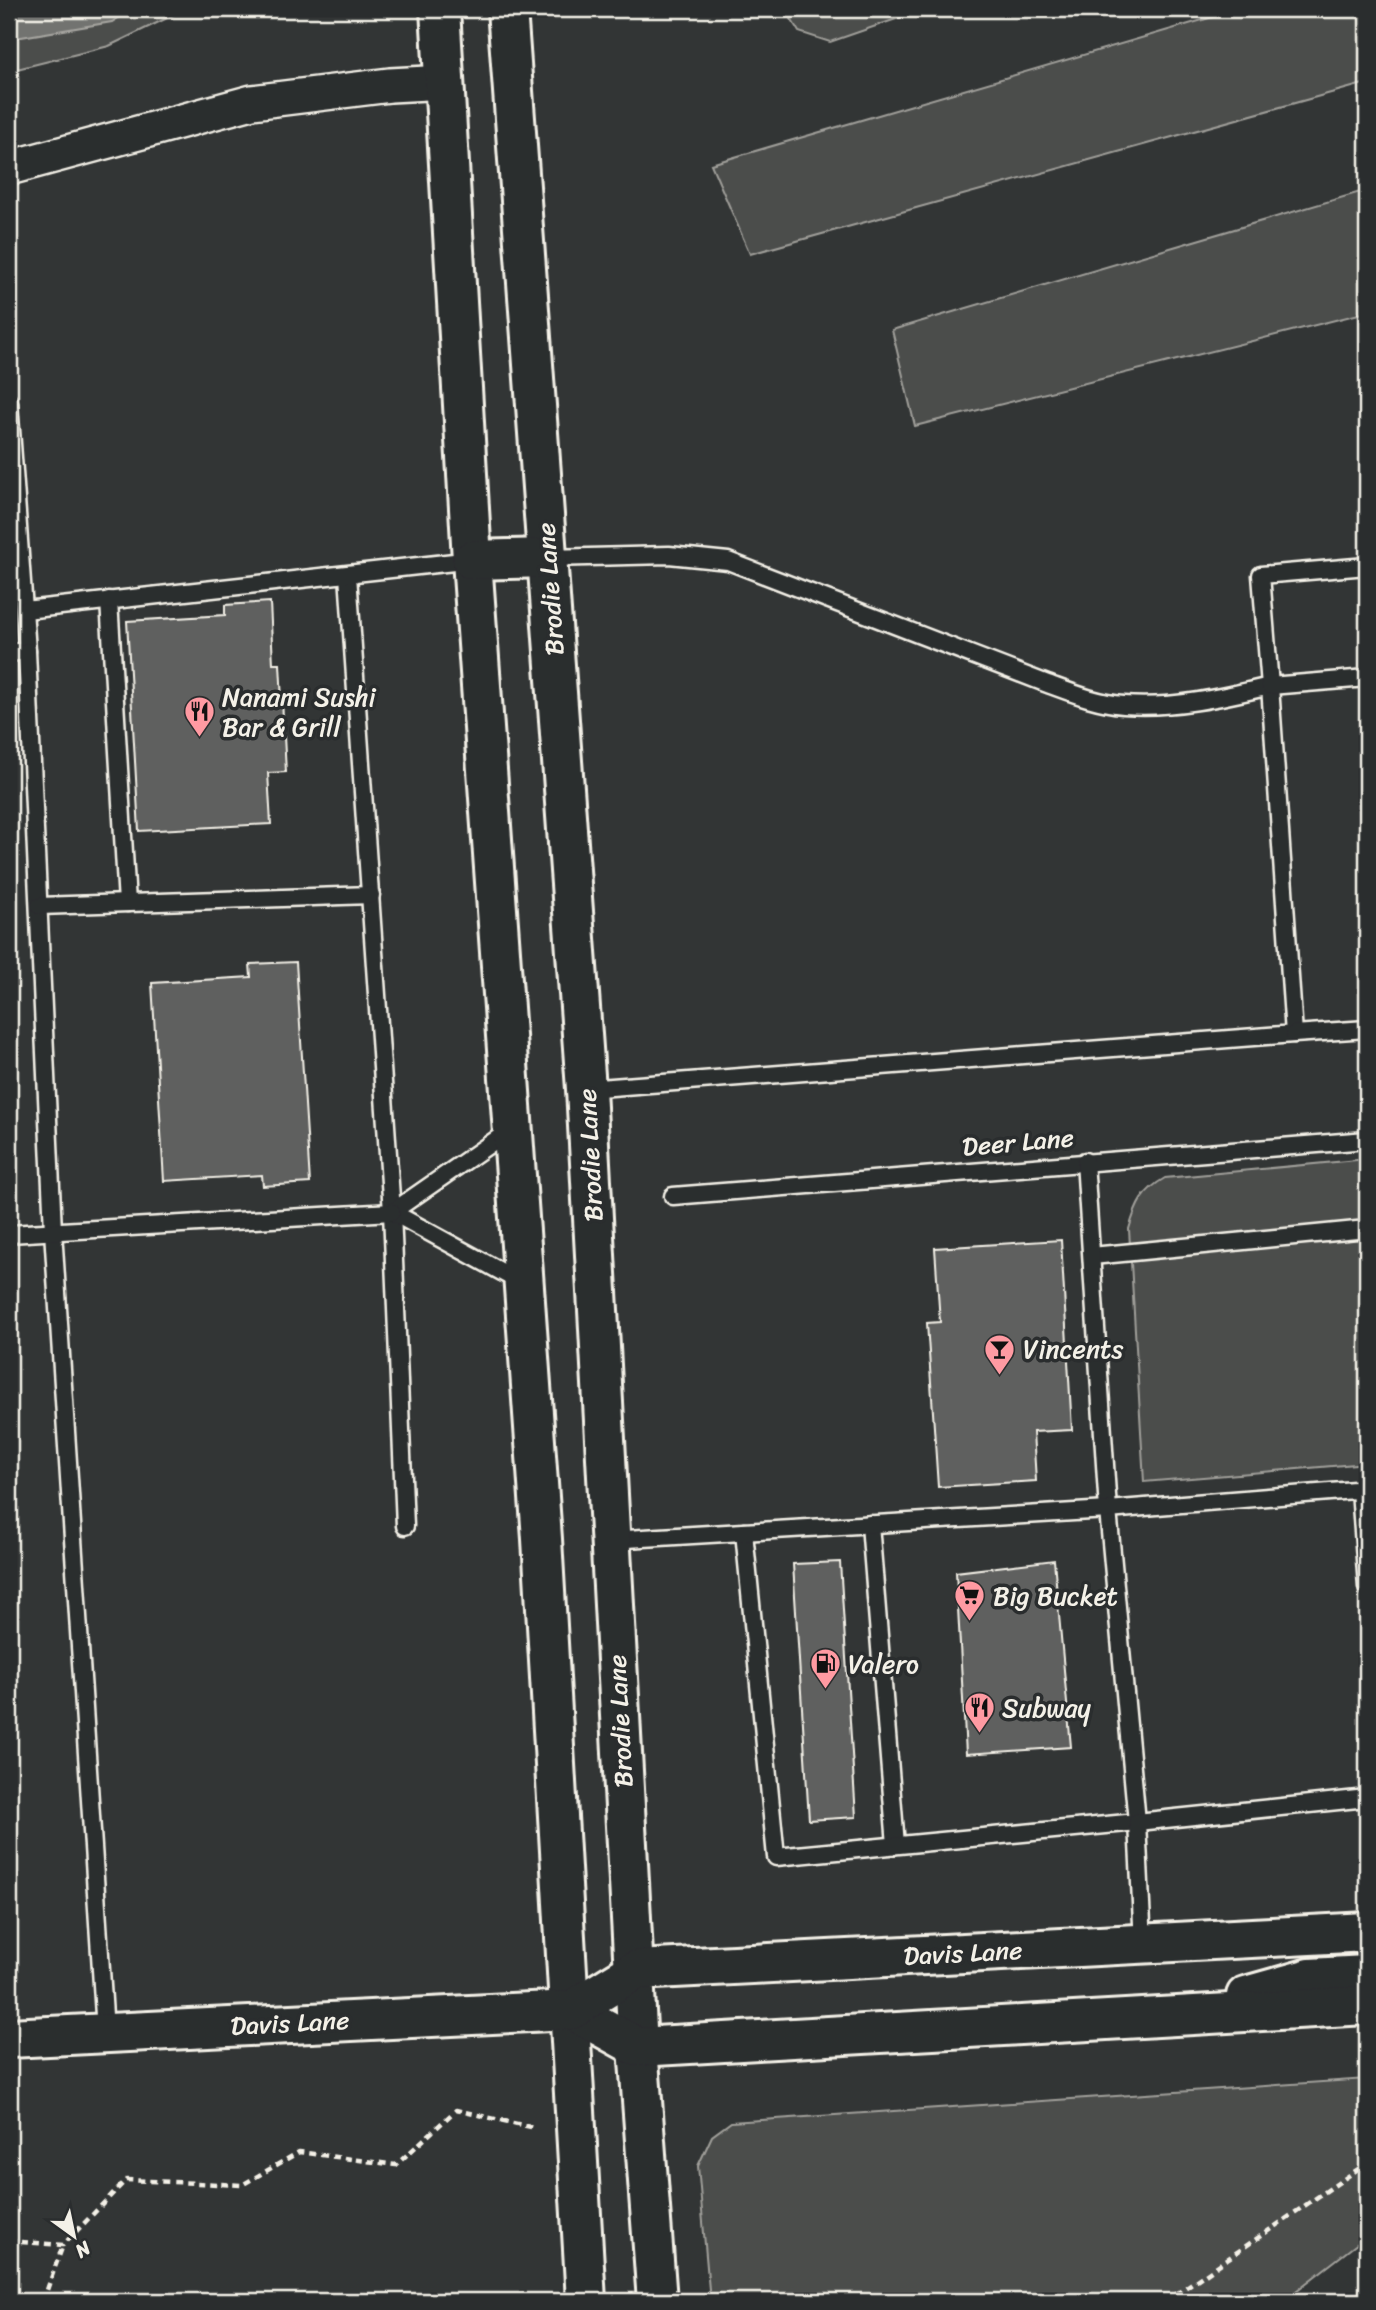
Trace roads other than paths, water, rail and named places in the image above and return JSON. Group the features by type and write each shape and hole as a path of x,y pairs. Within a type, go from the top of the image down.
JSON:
{"main road":[{"path":"440,9 472,560 542,1539 586,2301"},
{"name":"Brodie Lane","path":"507,9 586,1089 636,1970 638,2047 657,2301"},
{"path":"472,560 548,558"},
{"name":"Davis Lane","path":"9,2038 105,2031 570,2010 636,1970 1367,1932"},
{"path":"1173,2016 1310,1978 1367,1975"},
{"path":"570,2010 638,2047 1367,2005"}],"street":[{"path":"9,168 252,102 390,85 446,82"}],"lane":[{"path":"9,402 25,610 53,1231 105,2031"},
{"path":"548,558 669,555 728,561 1045,683 1088,698 1124,705 1188,701 1270,686 1367,678"},
{"path":"25,610 472,560"},
{"path":"1294,1034 1261,575 1367,566"},
{"path":"348,575 392,1212 405,1526"},
{"path":"109,600 127,903"},
{"path":"9,653 27,651"},
{"path":"39,906 370,895"},
{"path":"586,1089 1367,1029"},
{"path":"9,1234 392,1212 512,1129"},
{"name":"Deer Lane","path":"673,1196 1367,1140"},
{"path":"1085,1161 1108,1510 1137,1822 1143,1944"},
{"path":"392,1212 522,1283"},
{"path":"1092,1256 1367,1229"},
{"path":"610,1540 1108,1510 1363,1489 1367,1587"},
{"path":"870,1524 896,1845"},
{"path":"744,1532 776,1857 1367,1798"}],"place":[{"name":"Nanami Sushi Bar & Grill","path":"199,739"},
{"name":"Vincents","path":"1000,1376"},
{"name":"Big Bucket","path":"970,1623"},
{"name":"Valero","path":"825,1691"},
{"name":"Subway","path":"979,1735"}]}
